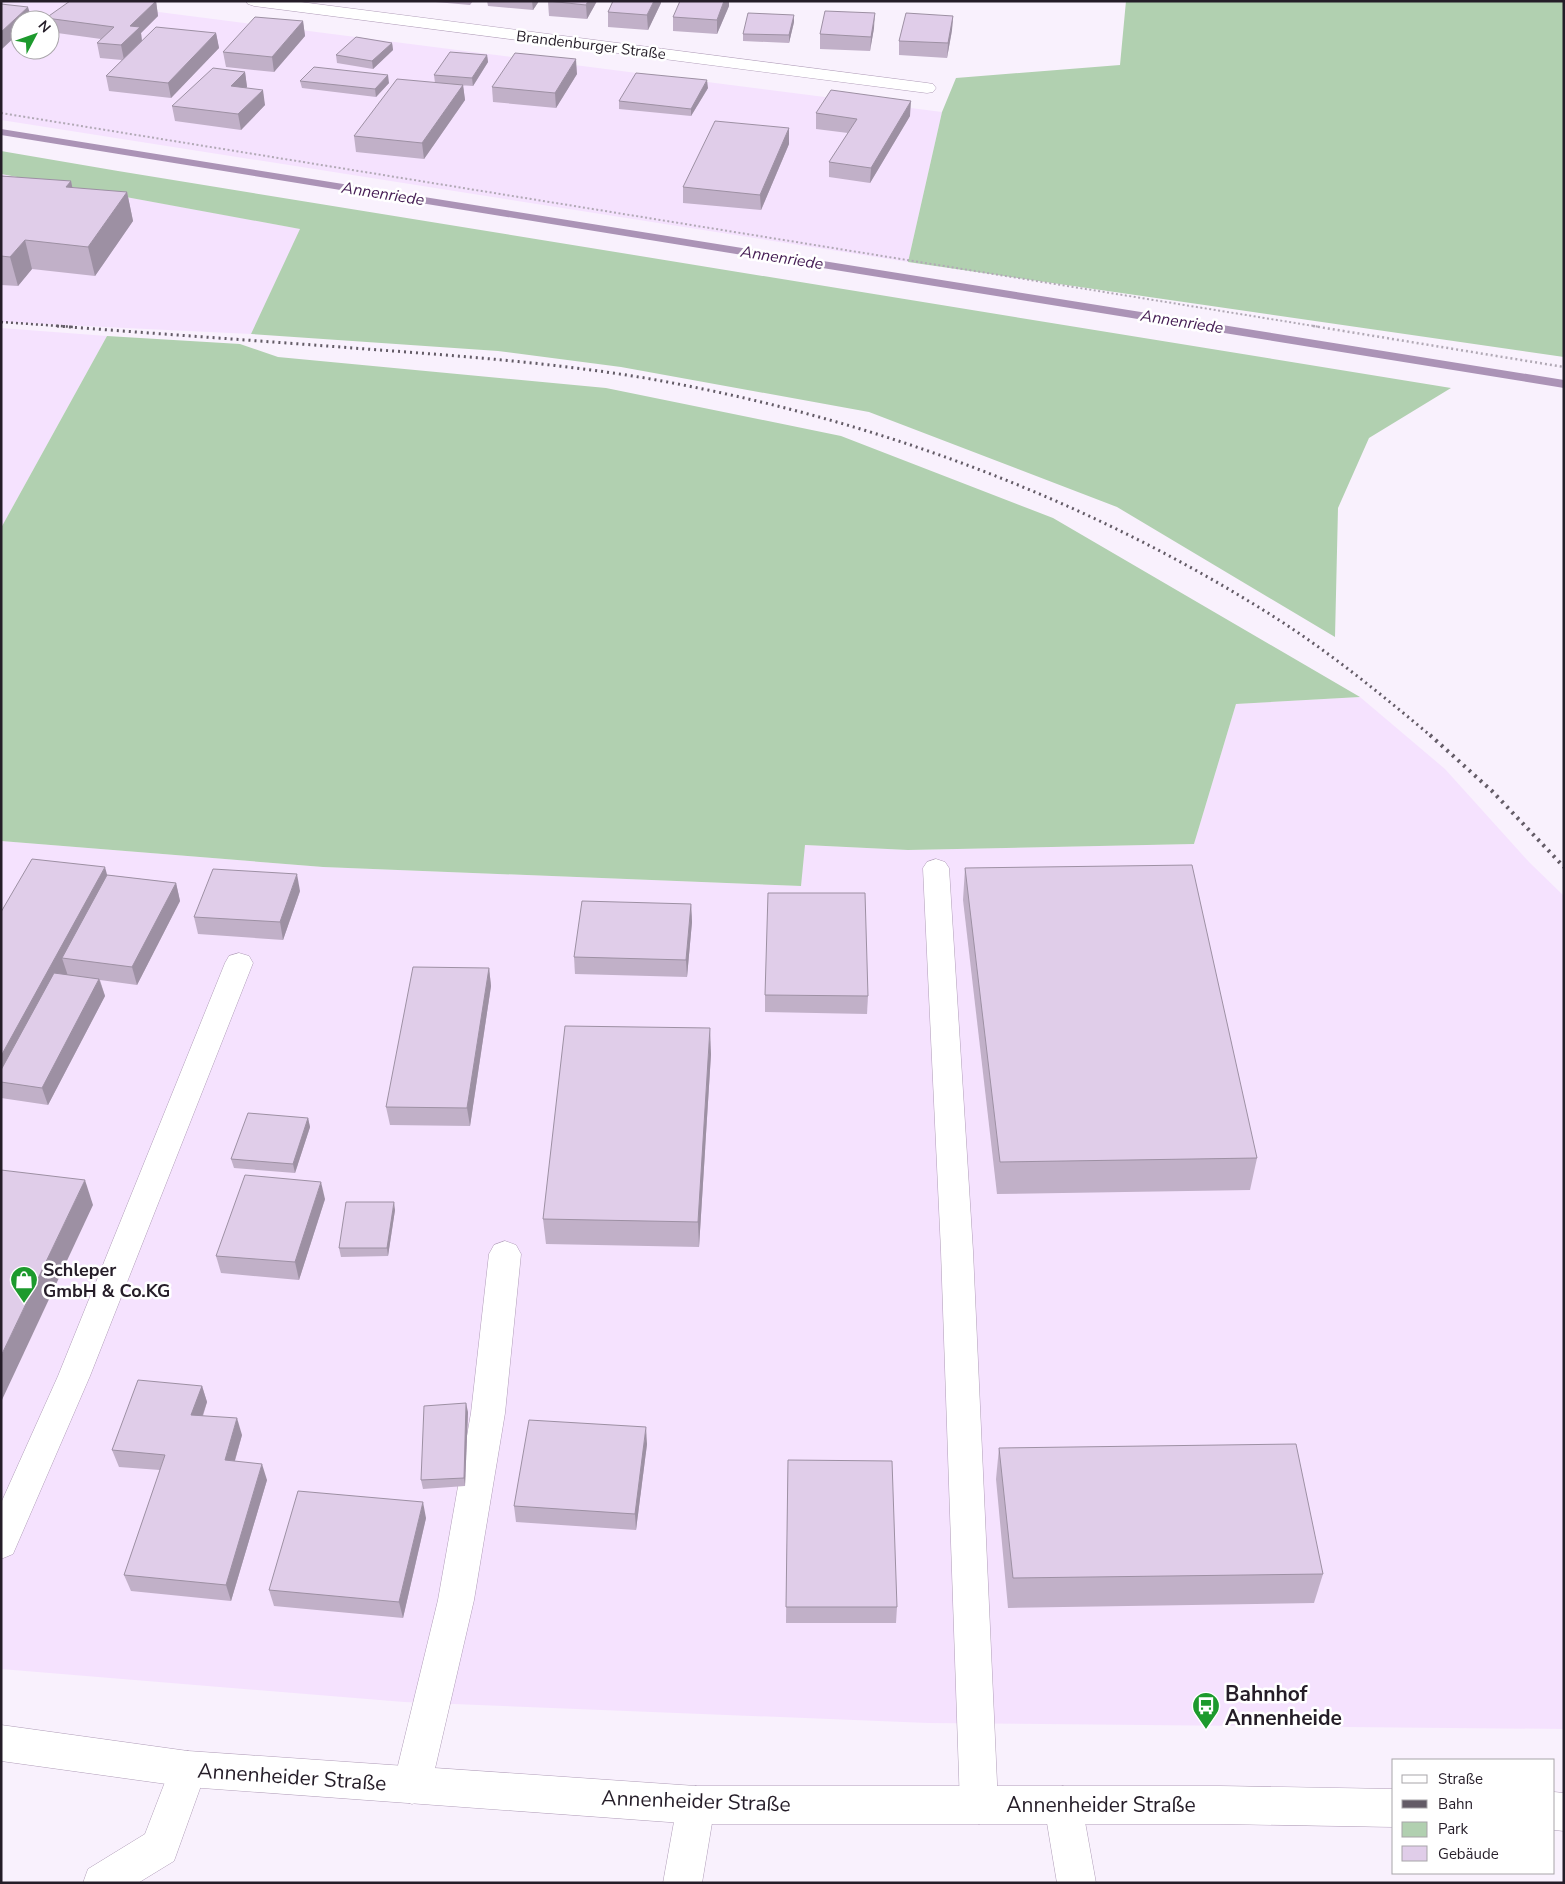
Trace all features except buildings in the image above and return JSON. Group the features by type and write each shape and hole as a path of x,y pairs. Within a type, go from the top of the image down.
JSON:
{"street":[{"name":"Brandenburger Straße","path":"254,1 928,88"},
{"path":"936,868 957,1251 979,1805"},
{"path":"1,1543 74,1376 239,963"},
{"path":"412,1786 456,1600 488,1413 505,1254"},
{"name":"Annenheider Straße","path":"1,1743 188,1769 696,1805 1220,1804 1392,1808"},
{"path":"102,1883 160,1847 188,1769"},
{"path":"682,1883 696,1805"},
{"path":"1063,1805 1076,1883"}],"path":[{"path":"1,113 1564,367"}],"shaded area":[{"path":"1,1 73,1 942,112 908,262 1,120"},
{"path":"1,174 301,229 251,334 1,322"},
{"path":"1,328 107,336 1,528"},
{"path":"1360,697 1445,769 1529,862 1564,896 1564,1729 928,1723 404,1702 1,1669 1,841 323,867 800,886 804,845 908,850 1194,844 1236,704"}],"green space":[{"path":"1126,1 1564,1 1564,357 908,262 942,112 956,78 1120,65"},
{"path":"1,151 1451,388 1369,438 1338,508 1335,637 1117,507 869,412 621,367 498,351 251,334 300,229 1,174"},
{"path":"107,336 240,344 278,357 606,388 841,436 1053,518 1360,697 1236,704 1194,844 908,850 805,845 801,886 323,867 1,841 1,528"}],"waterway":[{"name":"Annenriede","path":"1,132 1564,384"}],"railway":[{"path":"1,322 74,327"},
{"path":"57,326 437,354 616,373 734,396 816,416 897,440 977,469 1056,501 1132,537 1207,577 1279,620 1319,647 1431,736"},
{"path":"1430,735 1492,791 1564,867"}],"place":[{"name":"Schleper GmbH & Co.KG","path":"24,1304"},
{"name":"Bahnhof Annenheide","path":"1206,1730"}]}
